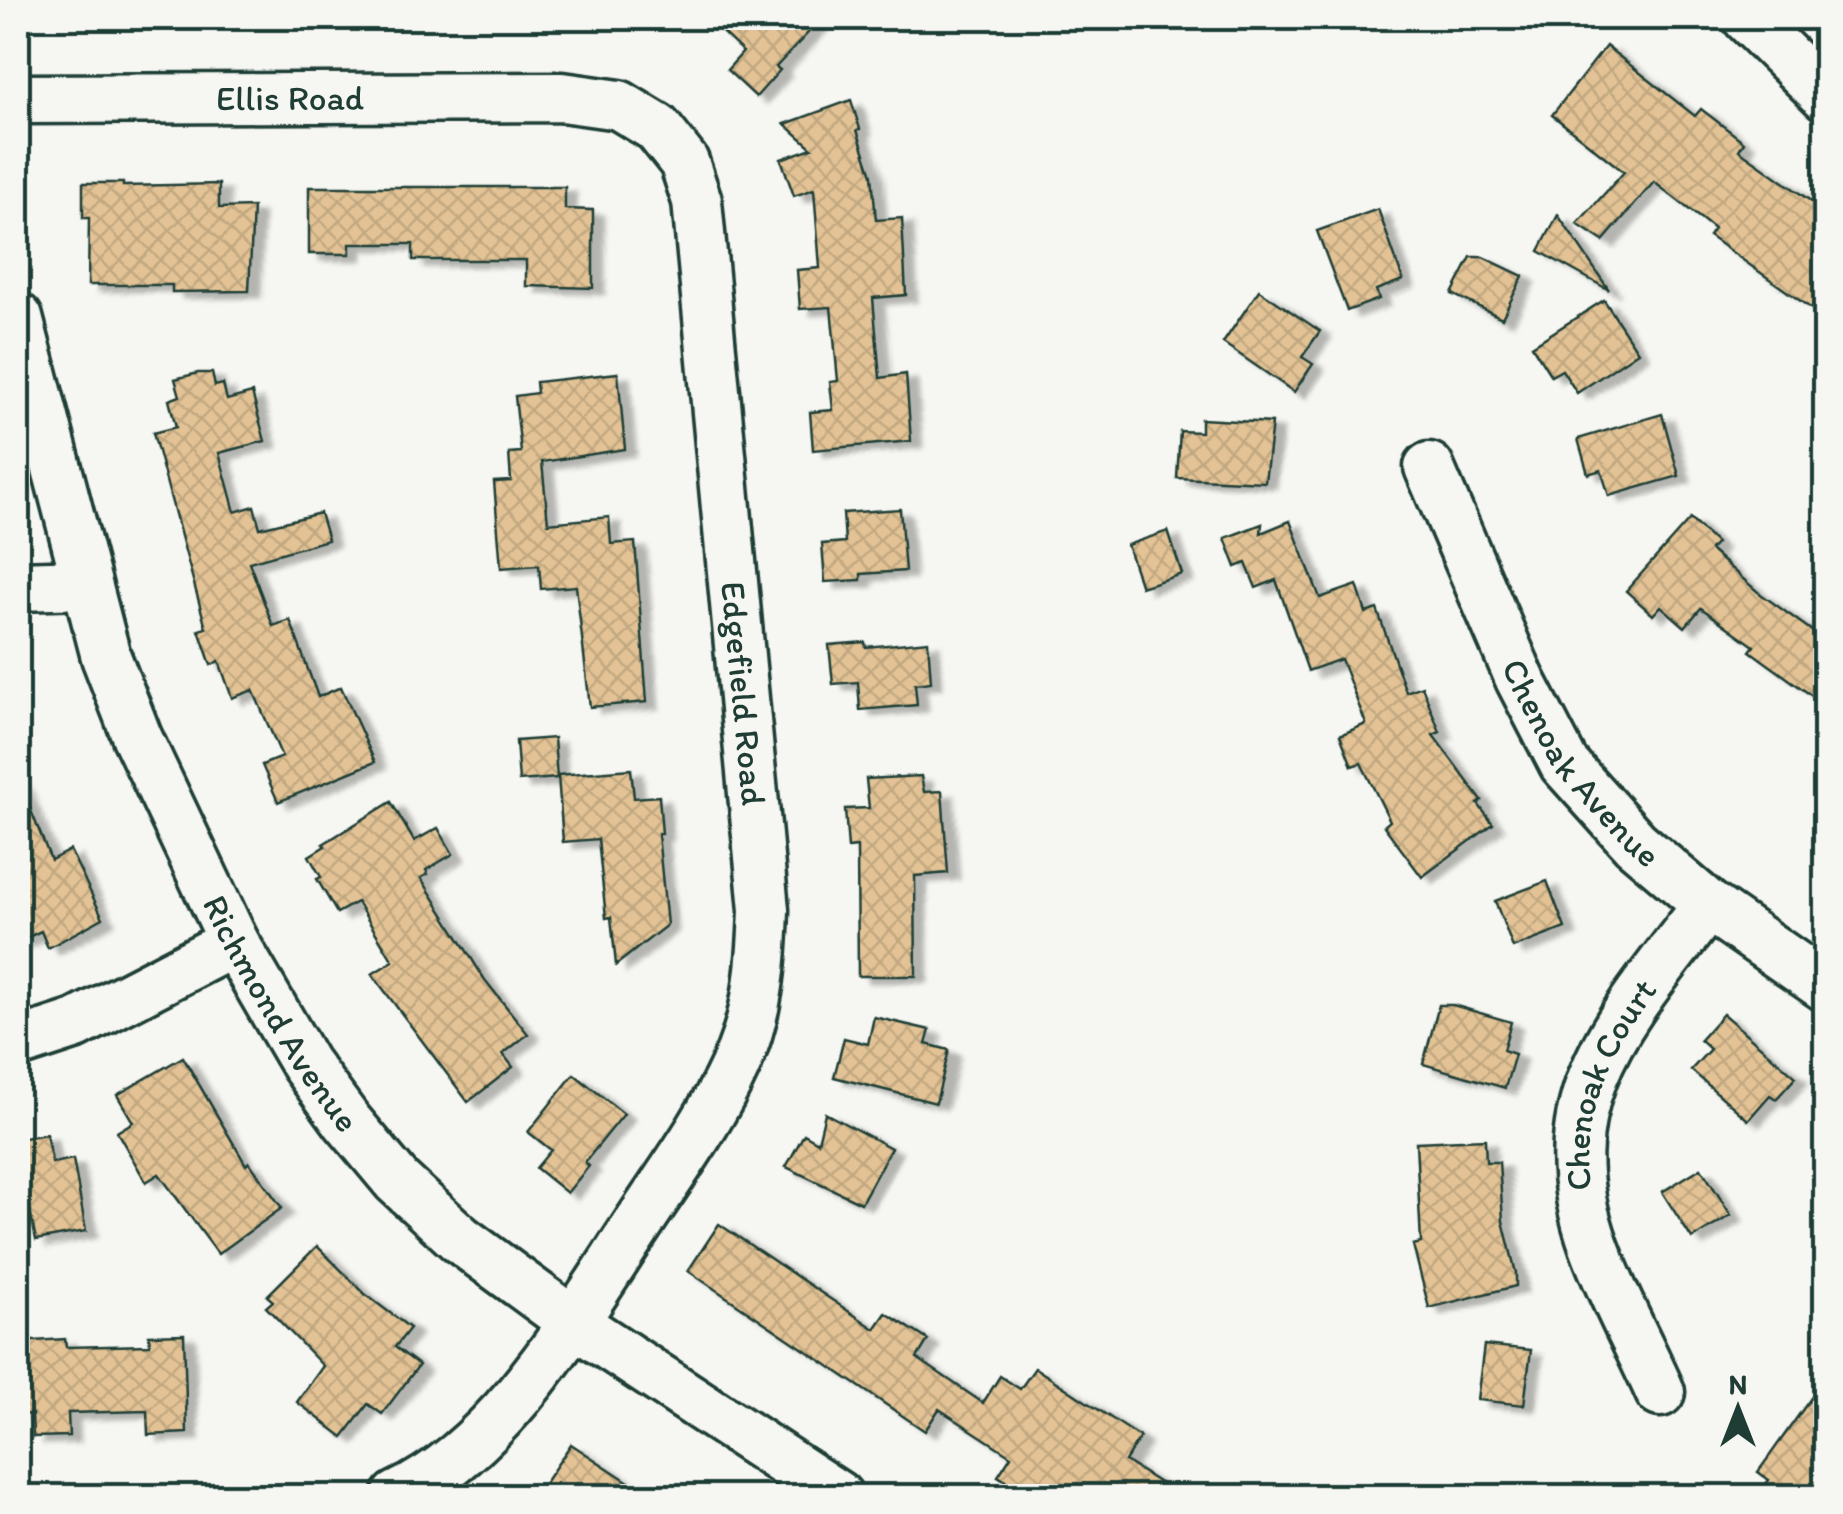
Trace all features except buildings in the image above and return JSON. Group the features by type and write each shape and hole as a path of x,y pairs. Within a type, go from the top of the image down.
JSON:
{"street":[{"path":"1747,18 1826,96"},
{"name":"Ellis Road","path":"18,99 562,97"},
{"name":"Edgefield Road","path":"397,1496 419,1486 492,1428 573,1322 703,1125 736,1065 753,1016 762,964 764,910 697,201 684,162 657,128 618,105 562,97"},
{"name":"Richmond Avenue","path":"18,318 106,657 137,737 234,942 306,1064 397,1181 460,1239 573,1322 838,1496"},
{"name":"Chenoak Avenue","path":"1429,467 1520,679 1564,764 1635,843 1708,904 1826,986"},
{"path":"18,586 86,584"},
{"name":"Chenoak Court","path":"1660,1392 1594,1246 1580,1192 1576,1147 1584,1094 1617,1028 1708,904"},
{"path":"18,1043 76,1024 234,942"}]}
